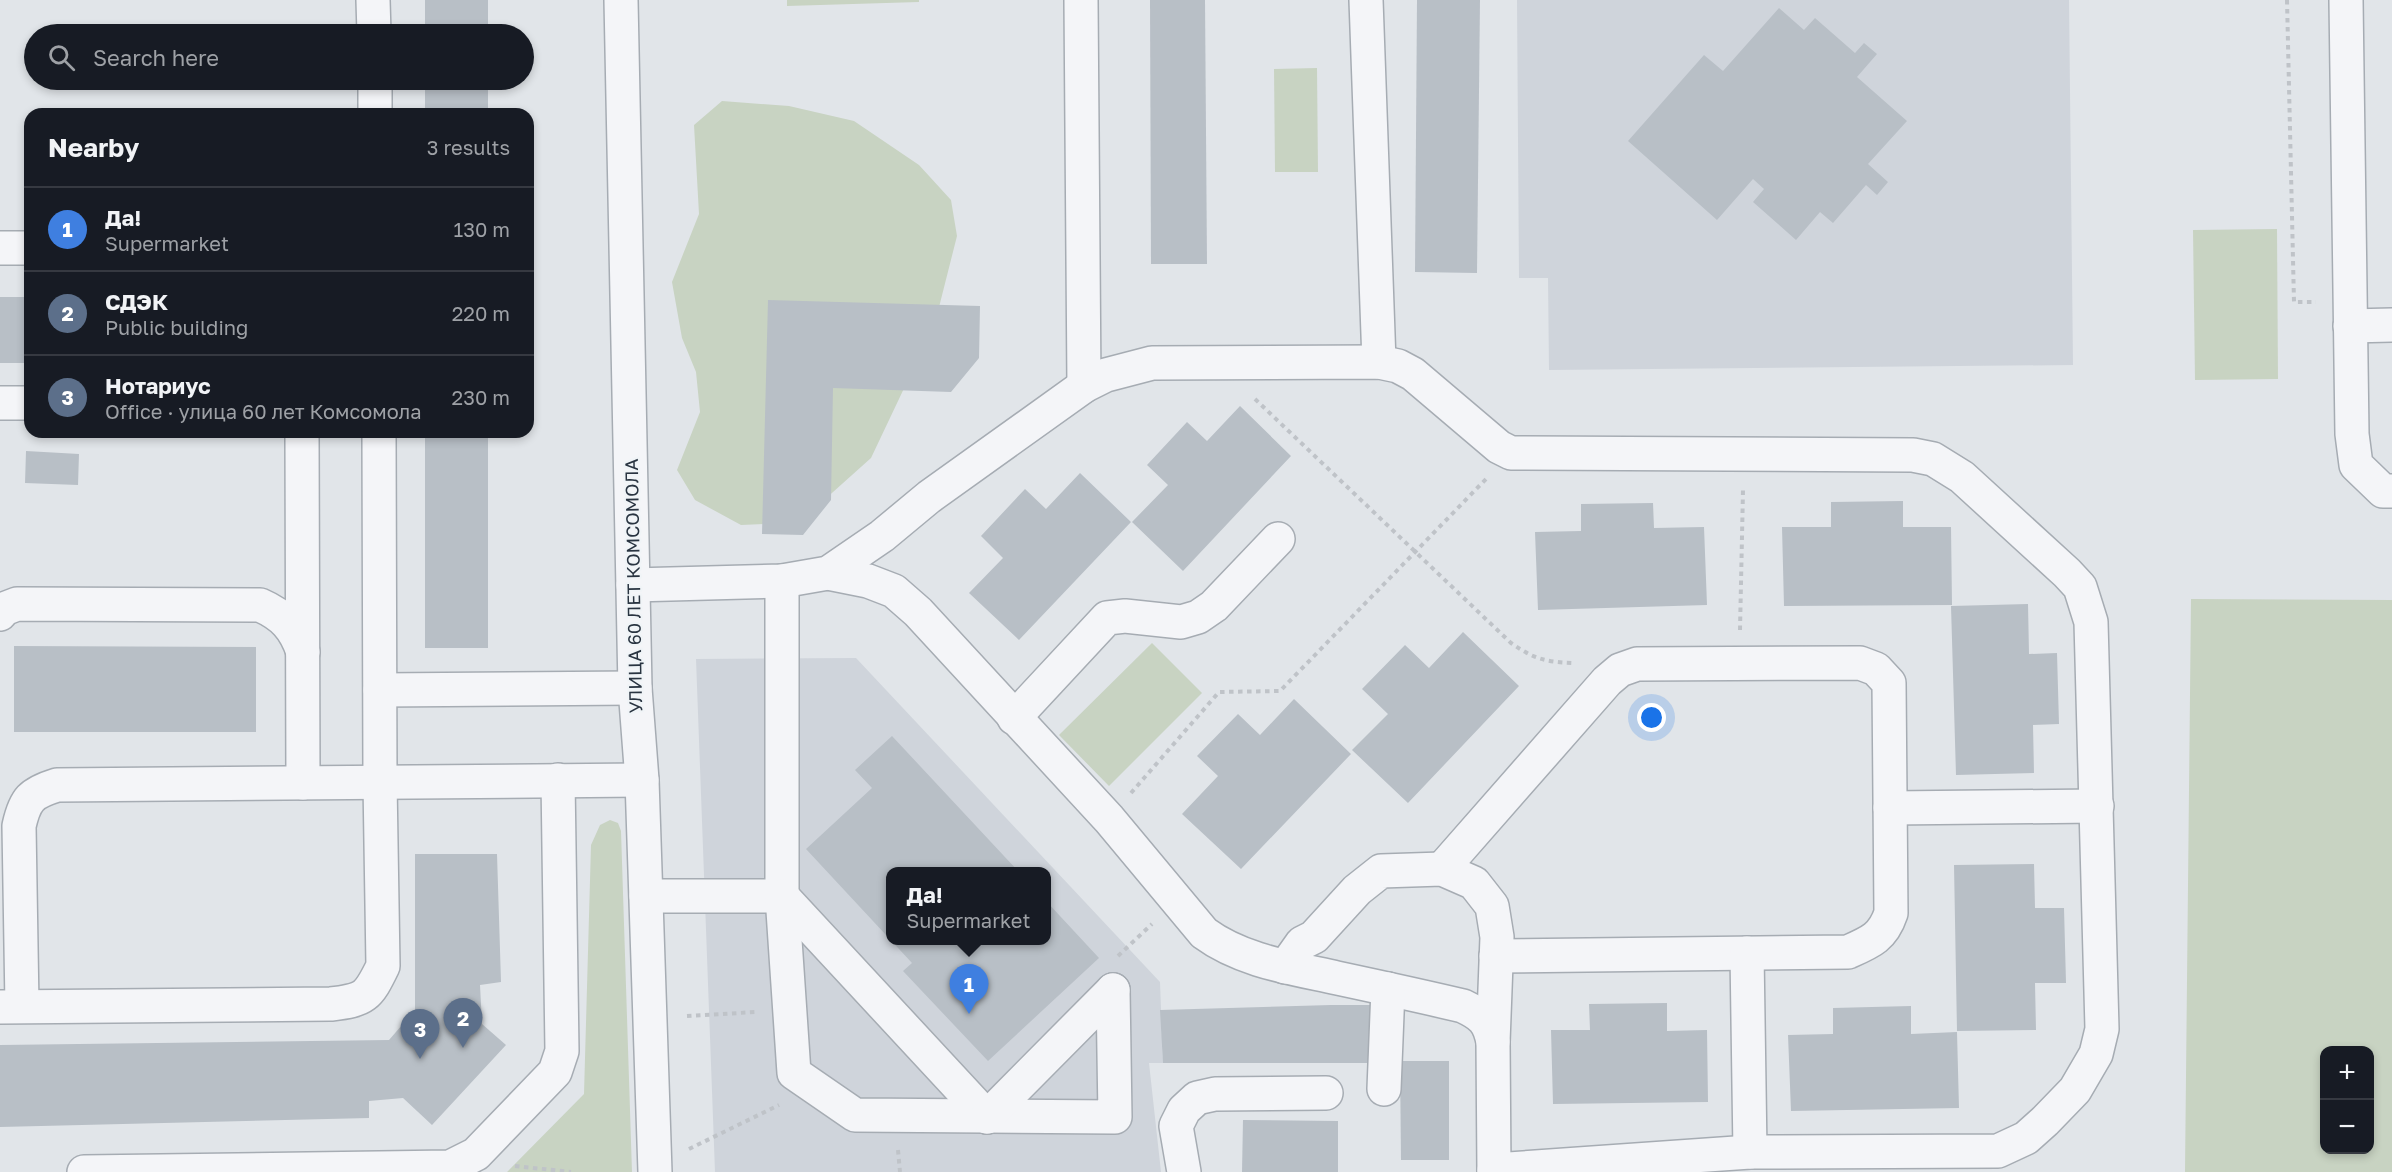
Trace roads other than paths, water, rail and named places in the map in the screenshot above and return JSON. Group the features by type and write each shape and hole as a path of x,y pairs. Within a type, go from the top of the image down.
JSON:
{"street":[{"path":"373,0 374,24"},
{"name":"УЛИЦА 60 ЛЕТ КОМСОМОЛА","path":"621,0 634,688 642,780 655,1172"},
{"path":"1081,0 1084,386"},
{"path":"1366,0 1378,362"},
{"path":"2346,0 2352,434 2356,465 2383,491 2392,491"},
{"path":"375,90 375,108"},
{"path":"0,248 24,248"},
{"path":"2350,313 2392,325"},
{"path":"828,573 882,536 929,496 1084,386 1106,375 1152,363 1378,362 1398,366 1413,374 1498,447 1512,453 1913,455 1933,459 1962,477 2080,587 2091,621 2102,1029 2096,1054 2075,1090 2026,1138 1998,1151 1750,1152 1494,1171 1493,1042 1497,937 1492,906 1474,883 1442,869 1381,871 1357,890 1314,937 1302,944 1285,967"},
{"path":"0,403 24,403"},
{"path":"302,438 303,783"},
{"path":"379,438 380,782 383,966 372,988 356,1001 331,1004 11,1007 19,826 24,805 38,790 57,785 303,783 380,782 558,780 642,780"},
{"path":"1014,718 1107,618 1125,616 1181,622 1198,617 1214,606 1278,539"},
{"path":"633,585 782,581 828,573 867,581 894,591 918,612 1109,819 1204,933 1221,946 1239,954 1285,967 1463,1006 1478,1014 1491,1028 1493,1042"},
{"path":"782,581 782,896 794,1073 855,1116 1115,1118 1113,990 987,1117"},
{"path":"0,614 4,609 17,604 260,605 275,612 288,623 297,636 303,654"},
{"path":"1442,869 1607,681 1620,670 1637,664 1860,663 1876,669 1889,683 1891,913 1886,929 1869,943 1848,952 1496,956"},
{"path":"380,690 634,688"},
{"path":"84,1172 450,1167 476,1154 555,1072 562,1051 558,780"},
{"path":"1890,808 2097,806"},
{"path":"646,896 782,896 987,1117"},
{"path":"1748,953 1750,1152"},
{"path":"1384,1089 1388,989"},
{"path":"1184,1172 1176,1126 1184,1110 1197,1098 1215,1094 1326,1093"}],"place":[{"name":"Да!","path":"969,1014"},
{"name":"СДЭК","path":"463,1048"},
{"name":"Нотариус","path":"420,1059"}]}
